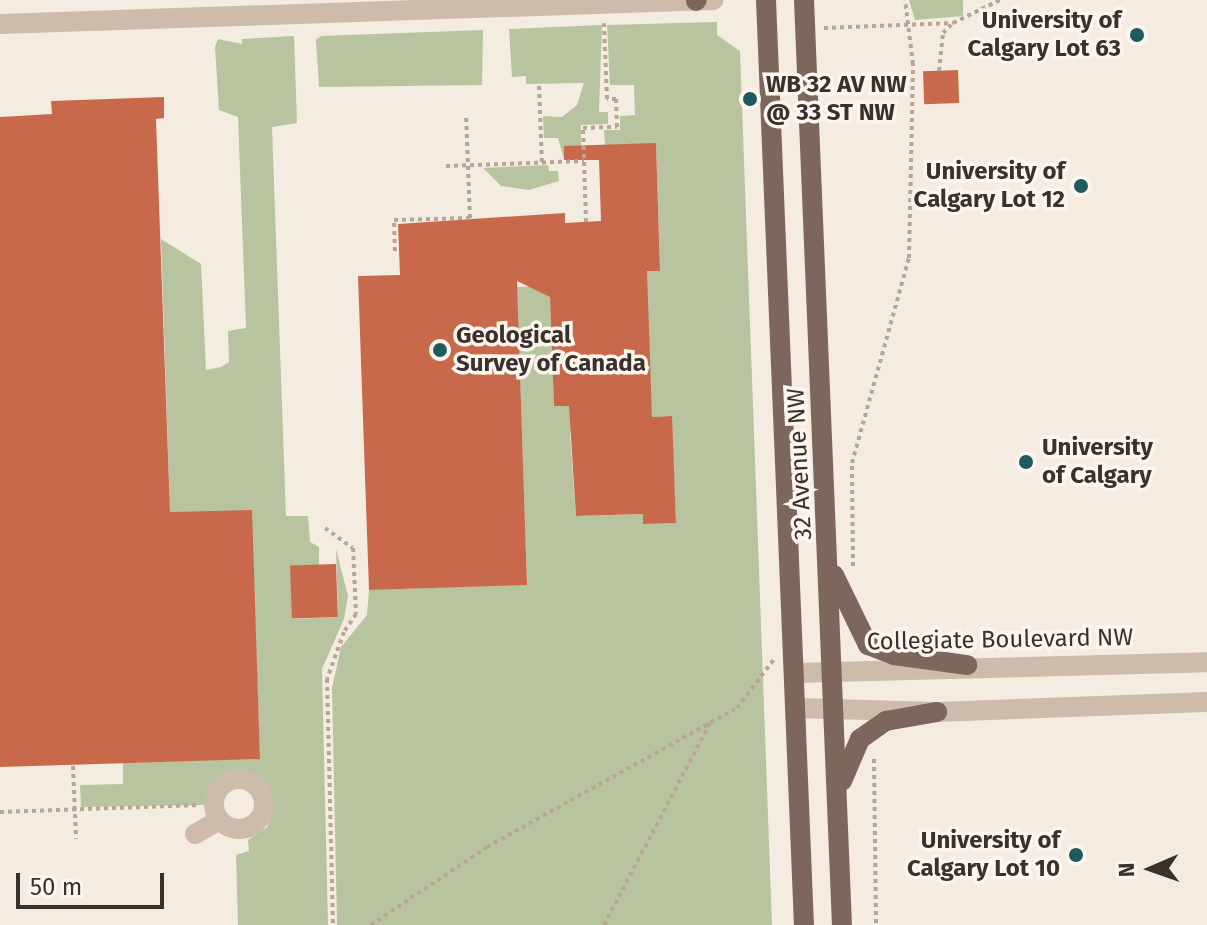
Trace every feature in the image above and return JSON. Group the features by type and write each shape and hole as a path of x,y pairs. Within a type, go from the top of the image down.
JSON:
{"main road":[{"name":"32 Avenue NW","path":"766,0 804,925"},
{"name":"32 Avenue NW","path":"804,0 831,567 842,925"},
{"path":"831,567 868,645 894,655 967,665"},
{"path":"838,792 860,739 886,721 937,712"}],"street":[{"path":"0,24 219,8 714,0"},
{"name":"Collegiate Boulevard NW","path":"795,673 967,665 1207,662"},
{"path":"796,708 937,712 1207,702"},
{"path":"195,834 219,820"}],"path":[{"path":"853,571 852,463 909,258 911,22 905,0"},
{"path":"939,71 943,33 953,23 1000,0"},
{"path":"817,28 911,22 953,23"},
{"path":"586,222 583,128 617,127 616,99 607,99 604,23"},
{"path":"539,86 542,163"},
{"path":"395,251 394,220 470,218 466,114"},
{"path":"446,166 584,161"},
{"path":"325,528 353,548 356,614 344,632 327,679 333,925"},
{"path":"371,925 487,847 737,708 760,671 777,656"},
{"path":"604,925 711,721"},
{"path":"871,749 876,925"},
{"path":"73,766 76,839"},
{"path":"0,812 200,805"}],"green space":[{"path":"909,0 963,0 963,16 915,20"},
{"path":"717,22 717,35 740,51 772,925 337,925 332,688 341,647 367,615 369,590 527,584 517,287 545,286 550,295 554,406 575,406 570,434 576,516 643,514 644,524 676,523 671,416 652,417 643,271 660,270 656,144 605,145 604,130 620,130 620,116 635,115 634,85 610,85 607,25"},
{"path":"602,25 599,112 608,112 608,124 581,125 581,158 564,159 558,138 544,138 543,116 562,117 577,105 584,83 526,84 526,76 512,77 509,29"},
{"path":"483,30 482,85 319,87 316,40 321,36"},
{"path":"294,36 297,123 272,127 286,516 308,516 310,542 319,547 319,565 292,619 338,617 336,549 348,596 344,619 322,669 328,925 238,925 236,855 249,851 248,840 267,827 273,810 262,783 245,774 225,777 214,785 205,805 81,807 80,785 123,784 123,763 260,758 251,511 170,512 161,239 201,264 206,370 221,367 229,362 228,331 246,328 238,117 219,110 215,47 218,39 242,44 242,39"},
{"path":"548,165 549,171 558,171 559,181 529,190 501,186 483,168"}],"building":[{"path":"958,70 959,103 924,104 923,71"},
{"path":"164,97 164,118 156,119 170,512 252,510 260,759 0,767 0,117 52,114 51,101"},
{"name":"Geological Survey of Canada","path":"656,143 660,271 647,271 652,417 672,416 676,523 643,524 643,514 576,516 569,406 554,406 550,297 517,281 527,585 369,590 358,276 400,275 398,224 565,213 565,223 601,221 599,160 564,160 564,146"},
{"path":"336,564 338,617 292,619 290,566"}],"place":[{"name":"University of Calgary Lot 63","path":"1137,35"},
{"name":"WB 32 AV NW @ 33 ST NW","path":"750,99"},
{"name":"University of Calgary Lot 12","path":"1081,186"},
{"name":"Geological Survey of Canada","path":"440,350"},
{"name":"University of Calgary","path":"1026,462"},
{"name":"University of Calgary Lot 10","path":"1076,855"}]}
